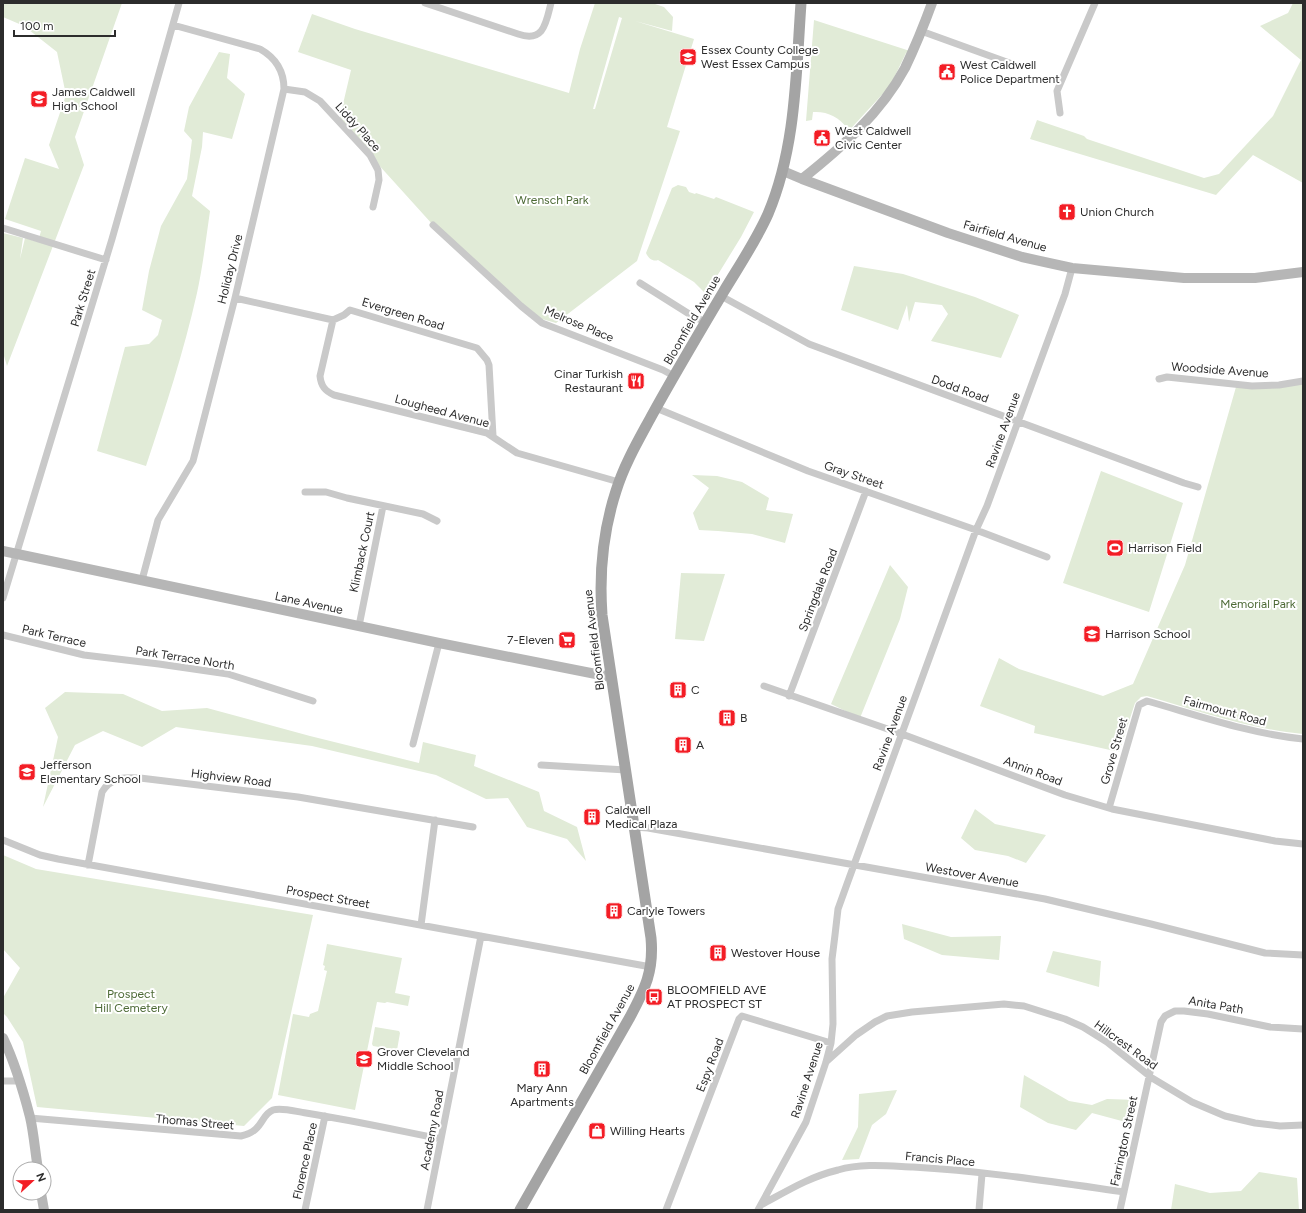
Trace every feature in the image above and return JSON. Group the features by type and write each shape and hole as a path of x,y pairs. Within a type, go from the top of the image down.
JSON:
{"main road":[{"name":"Bloomfield Avenue","path":"520,1210 641,996 647,984 651,967 651,938 602,615 600,581 607,525 619,482 638,442 674,376 764,222 778,185 794,107 801,3"}],"street":[{"name":"Park Street","path":"3,598 106,260 180,3"},
{"path":"425,3 528,37 534,36 544,29 551,3"},
{"path":"802,179 846,142 866,122 881,103 904,68 932,3"},
{"path":"1060,112 1057,91 1094,3"},
{"name":"Holiday Drive","path":"142,580 158,520 193,461 235,298 284,89 283,75 279,67 271,57 260,49 173,25"},
{"path":"921,31 1015,64"},
{"name":"Liddy Place","path":"284,89 305,92 320,101 370,155 378,170 379,180 372,207"},
{"name":"Fairfield Avenue","path":"782,171 948,233 1022,257 1072,268 1184,278 1255,278 1303,272"},
{"name":"Melrose Place","path":"433,225 521,306 542,322 663,370 674,376"},
{"path":"3,228 106,260"},
{"name":"Ravine Avenue","path":"760,1208 806,1122 831,1043 833,1024 832,960 838,909 976,530 987,506 1065,294 1072,268"},
{"path":"640,283 694,317 706,322"},
{"name":"Dodd Road","path":"721,296 809,344 1198,487"},
{"path":"235,298 333,320"},
{"name":"Evergreen Road","path":"333,320 344,315 350,310 477,348 487,360 489,365 493,436"},
{"name":"Lougheed Avenue","path":"333,320 320,376 320,382 323,388 328,392 334,395 487,433 517,453 619,482"},
{"name":"Woodside Avenue","path":"1159,379 1167,377 1252,386 1279,386 1303,382"},
{"name":"Gray Street","path":"656,408 808,471 976,530 1047,557"},
{"name":"Springdale Road","path":"789,696 866,491"},
{"name":"Klimback Court","path":"305,492 326,492 423,514 437,521"},
{"name":"Klimback Court","path":"358,626 383,506"},
{"name":"Lane Avenue","path":"3,551 438,643 611,677"},
{"name":"Park Terrace","path":"3,635 84,656 99,657"},
{"path":"413,744 438,643"},
{"name":"Park Terrace North","path":"99,657 228,674 313,700"},
{"name":"Annin Road","path":"764,686 789,696 902,734 1065,796 1109,808 1275,841 1303,844"},
{"name":"Fairmount Road","path":"1143,702 1147,701 1236,726 1288,738 1303,739"},
{"name":"Grove Street","path":"1109,808 1139,705 1143,702"},
{"path":"541,765 626,770"},
{"name":"Highview Road","path":"88,865 102,792 106,785 121,778 140,778 298,797 473,827"},
{"path":"421,925 435,820"},
{"name":"Westover Avenue","path":"634,827 648,828 854,864 1045,899 1265,953 1303,955"},
{"name":"Prospect Street","path":"3,840 40,854 88,865 651,967"},
{"name":"Academy Road","path":"427,1210 481,936"},
{"name":"Hillcrest Road","path":"826,1062 856,1035 874,1022 887,1016 912,1012 1004,1004 1028,1008 1065,1019 1083,1027 1107,1042 1149,1076 1192,1102 1225,1116 1261,1124 1280,1126 1303,1124"},
{"name":"Anita Path","path":"1149,1076 1161,1022 1164,1016 1175,1011 1184,1010 1208,1014 1270,1027 1303,1029"},
{"name":"Espy Road","path":"666,1210 739,1019 742,1016 831,1043"},
{"path":"3,1038 20,1081 30,1118 37,1161"},
{"name":"Farrington Street","path":"1120,1210 1149,1076"},
{"path":"3,1081 20,1081"},
{"name":"Thomas Street","path":"30,1118 234,1136 247,1135 257,1130 265,1116 272,1110 280,1109 325,1116 441,1139"},
{"name":"Florence Place","path":"305,1210 325,1116"},
{"name":"Francis Place","path":"760,1208 811,1178 839,1169 858,1166 934,1168 1124,1192"},
{"path":"979,1210 982,1174"}],"green space":[{"path":"3,3 122,3 75,137 84,165 7,366 4,356 3,358 3,233 23,238 20,259 25,238 38,242 41,231 5,219 25,158 59,169 49,145 66,95 57,52 24,26 3,17"},
{"name":"Wrensch Park","path":"595,3 652,3 664,7 673,17 672,31 635,21 694,39 667,127 680,131 637,261 556,323 535,317 433,225 339,121 351,70 298,52 312,14 355,29 569,93 580,49","holes":["619,17 622,18 595,109 593,109"]},
{"path":"1293,3 1303,3 1303,183 1253,155 1216,195 1030,139 1037,120 1084,136 1087,139 1204,178 1219,174 1273,116 1301,60 1260,26 1288,13"},
{"path":"814,20 910,51 906,53 890,86 844,136 842,134 847,128 836,118 828,114 813,112 812,120 806,121"},
{"path":"219,52 230,54 227,78 245,94 232,139 203,132 202,147 192,196 210,211 201,273 192,315 180,358 146,466 97,451 125,347 149,344 158,335 162,320 142,310 149,271 161,226 187,179 192,140 184,131 189,107"},
{"path":"678,185 686,187 689,192 714,199 716,197 754,212 741,237 706,294 694,282 658,260 651,259 646,253 672,188"},
{"path":"854,266 903,274 975,297 1019,315 1001,358 931,341 948,314 942,305 915,302 909,322 907,305 898,330 841,310"},
{"name":"Memorial Park","path":"1303,380 1303,734 1283,732 1244,724 1147,696 1141,697 1135,703 1119,752 1034,733 1035,726 980,706 999,658 1019,669 1103,696 1133,684 1185,565 1236,387"},
{"name":"Harrison Field","path":"1101,471 1183,503 1149,612 1063,583"},
{"path":"692,475 717,476 742,482 769,498 766,510 793,514 785,543 752,534 699,530 693,513 709,488"},
{"path":"890,565 908,587 900,619 860,718 831,704"},
{"path":"681,573 725,574 704,641 675,639"},
{"path":"65,692 123,694 162,711 207,708 310,736 419,763 423,742 476,755 474,766 539,792 544,811 577,827 586,861 567,839 527,827 508,798 486,799 436,775 312,746 176,727 142,747 103,731 75,745 43,807 58,737 45,708"},
{"path":"975,809 995,824 1046,835 1026,863 1008,856 975,850 961,838"},
{"name":"Prospect Hill Cemetery","path":"3,855 36,869 313,915 272,1098 244,1126 37,1107 23,1042 3,1013 3,998 20,968 3,949"},
{"path":"902,924 951,937 1001,936 999,960 942,955 904,939"},
{"path":"327,944 402,958 395,993 410,996 408,1006 387,1002 377,1002 355,1110 278,1095 293,1014 309,1017 310,1014 318,1011 327,971 324,970 325,966 323,965"},
{"path":"1053,951 1101,961 1099,987 1046,972"},
{"path":"375,1027 399,1031 400,1033 397,1050 373,1046 372,1044"},
{"path":"1024,1075 1069,1101 1092,1105 1107,1099 1138,1100 1133,1124 1092,1113 1076,1130 1048,1123 1020,1107"},
{"path":"897,1090 886,1114 872,1125 859,1159 842,1160 858,1127 859,1094"},
{"path":"1259,1172 1297,1178 1299,1210 1171,1210 1175,1184 1210,1193 1241,1191"}],"place":[{"name":"Essex County College West Essex Campus","path":"688,57"},
{"name":"West Caldwell Police Department","path":"947,72"},
{"name":"James Caldwell High School","path":"39,99"},
{"name":"West Caldwell Civic Center","path":"822,138"},
{"name":"Union Church","path":"1067,212"},
{"name":"Cinar Turkish Restaurant","path":"636,381"},
{"name":"Harrison Field","path":"1115,548"},
{"name":"Harrison School","path":"1092,634"},
{"name":"7-Eleven","path":"567,640"},
{"name":"C","path":"678,690"},
{"name":"B","path":"727,718"},
{"name":"A","path":"683,745"},
{"name":"Jefferson Elementary School","path":"27,772"},
{"name":"Caldwell Medical Plaza","path":"592,817"},
{"name":"Carlyle Towers","path":"614,911"},
{"name":"Westover House","path":"718,953"},
{"name":"BLOOMFIELD AVE AT PROSPECT ST","path":"654,997"},
{"name":"Grover Cleveland Middle School","path":"364,1059"},
{"name":"Mary Ann Apartments","path":"542,1069"},
{"name":"Willing Hearts","path":"597,1131"}]}
